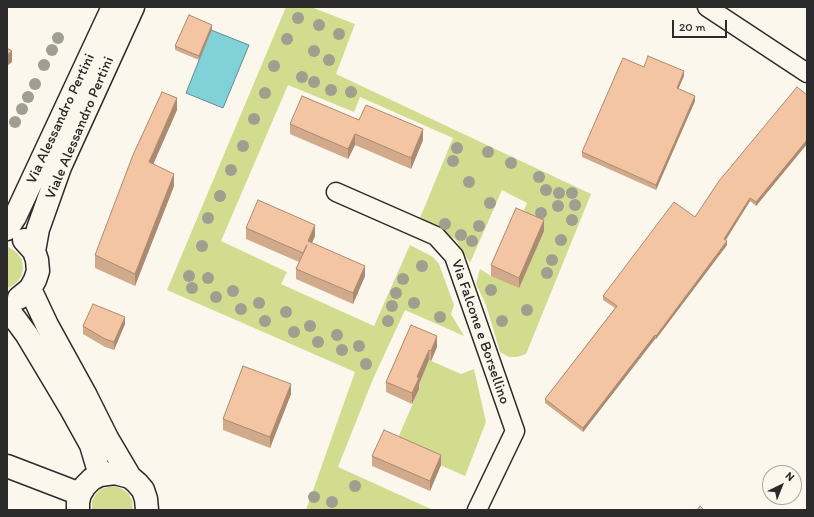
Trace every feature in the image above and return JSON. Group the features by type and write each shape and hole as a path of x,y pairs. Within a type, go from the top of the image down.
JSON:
{"main road":[{"name":"Via Alessandro Pertini","path":"7,230 22,203 113,7"},
{"name":"Viale Alessandro Pertini","path":"34,251 38,229 60,168 133,7"},
{"path":"7,230 22,237 29,243 37,260 38,271 30,289 23,297 7,302"},
{"path":"30,289 47,325 85,394 107,438 130,477 143,490 151,506"},
{"path":"7,308 27,335 70,406 91,445 100,475"},
{"path":"7,466 77,504 85,486 92,479 100,475 115,473 130,477"}],"street":[{"path":"707,7 807,73"},
{"name":"Via Falcone e Borsellino","path":"336,192 436,236 454,256 515,431 477,510"}],"green space":[{"path":"286,7 311,7 355,24 336,74 591,194 526,354 517,357 509,357 500,352 486,305 476,284 480,269 491,276 520,220 527,203 502,190 470,263 456,240 420,218 453,138 360,97 354,112 288,85 221,241 287,272 281,284 374,326 410,245 433,257 439,264 454,305 451,314 464,336 405,310 373,379 338,467 433,510 306,510 355,372 167,290"},
{"path":"7,247 18,254 22,260 23,268 22,275 18,281 7,288"},
{"path":"429,360 461,374 474,369 486,422 465,476 395,445 419,389 417,388"},
{"path":"115,486 128,493 132,500 133,510 92,510 92,501 96,494 101,489"}],"water":[{"path":"211,30 249,45 223,108 186,93"}],"building":[{"path":"189,15 212,25 199,56 175,46"},
{"path":"7,48 12,51 7,55"},
{"path":"648,56 684,71 677,88 695,96 656,185 582,152 623,58 644,67"},
{"path":"797,87 807,95 807,140 756,202 750,198 724,239 727,241 656,336 655,335 583,428 545,399 617,306 603,296 674,202 695,217 719,181"},
{"path":"162,92 177,98 149,162 174,174 135,274 95,255 133,155"},
{"path":"302,96 359,120 366,105 423,129 411,158 355,134 348,149 290,124"},
{"path":"258,200 315,225 308,241 365,266 353,293 296,269 307,245 303,253 246,228"},
{"path":"516,208 544,220 519,278 491,265"},
{"path":"93,304 125,317 114,342 105,339 83,326"},
{"path":"411,325 437,336 417,377 419,378 412,393 386,382"},
{"path":"243,366 291,384 270,437 223,419"},
{"path":"384,430 441,455 430,481 372,456"},
{"path":"700,506 704,510 697,510"}]}
